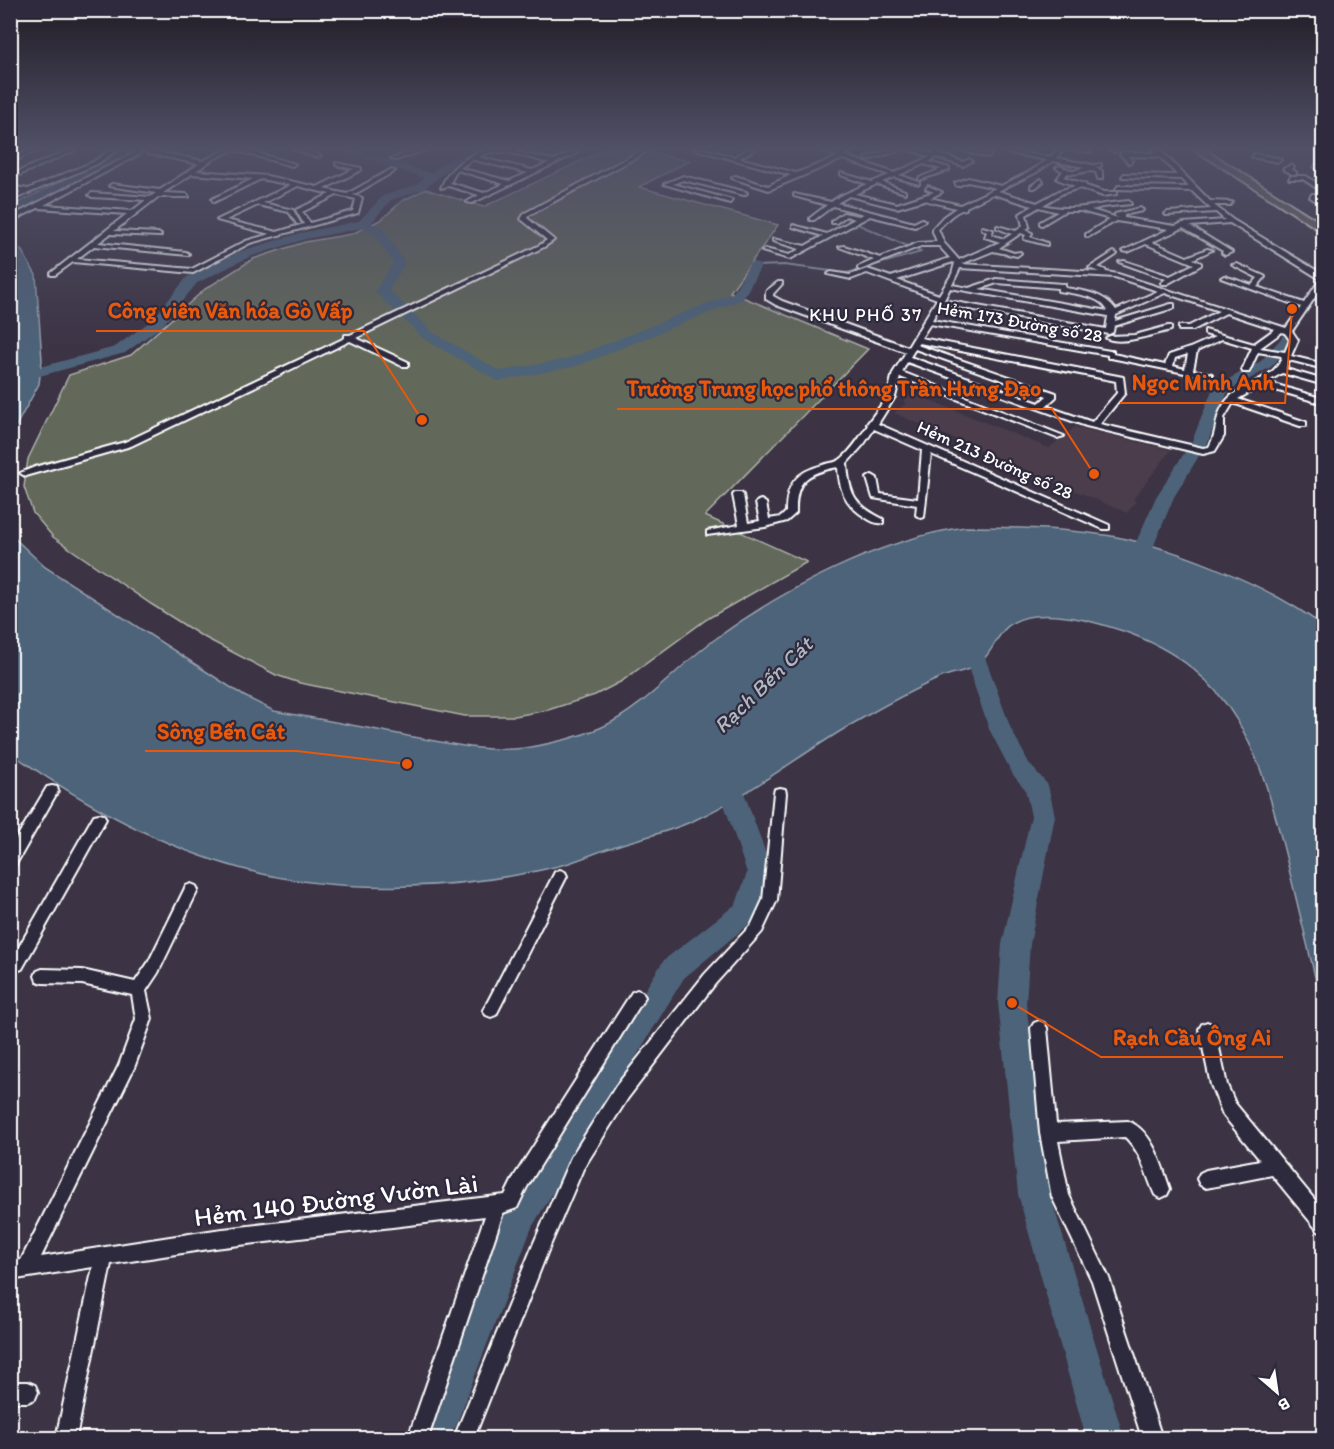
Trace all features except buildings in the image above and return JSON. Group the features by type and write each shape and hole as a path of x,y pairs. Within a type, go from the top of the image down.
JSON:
{"main road":[{"path":"1302,217 1323,230"},
{"path":"1310,217 1323,225"}],"street":[{"path":"53,274 128,217"},
{"path":"227,217 220,220 274,233"},
{"path":"298,217 305,226"},
{"path":"69,260 190,271 248,242 339,217"},
{"path":"25,473 55,463 106,453 128,444 551,240 523,218 524,217"},
{"path":"834,222 841,217"},
{"path":"853,217 860,219"},
{"path":"765,251 790,257 864,217"},
{"path":"879,217 915,225 922,221"},
{"path":"906,217 938,225"},
{"path":"951,217 938,225 935,230 941,244 957,262 1116,275"},
{"path":"892,279 957,262 994,249 1006,243 1026,227 1024,217"},
{"path":"1042,223 1054,217"},
{"path":"1109,217 1175,228"},
{"path":"1121,217 1128,221"},
{"path":"1225,217 1323,278 1306,306 1285,330 1255,348 1246,370"},
{"path":"1088,235 1115,219"},
{"path":"1126,251 1183,225 1231,221"},
{"path":"1183,225 1229,252 1225,253"},
{"path":"795,226 828,236"},
{"path":"999,227 1030,234 1026,238 1045,244"},
{"path":"984,228 991,231 987,236 1006,243"},
{"path":"106,232 158,235"},
{"path":"775,240 806,248"},
{"path":"948,286 1112,314 1160,289 1171,279 1199,264 1147,242"},
{"path":"91,244 186,254"},
{"path":"831,274 851,277 880,260 920,244 941,244"},
{"path":"842,247 880,260"},
{"path":"994,249 1015,255 1018,253"},
{"path":"1187,259 1209,250"},
{"path":"912,349 1040,407 1094,425 1203,452 1212,449 1220,436 1220,418 1231,400 1281,370 1285,354 1294,340 1285,330 1092,268 1114,254"},
{"path":"1122,261 1171,279"},
{"path":"710,533 784,519 790,513 792,490 798,482 823,466 842,463 861,442 891,397 897,374 948,286 957,262"},
{"path":"1235,265 1262,277 1253,288"},
{"path":"863,270 940,299 1135,337 1168,328"},
{"path":"1065,272 1061,289 1086,294 1106,302 1112,309 1110,332 1114,365 1121,393 1094,425"},
{"path":"1224,278 1306,306"},
{"path":"970,290 996,281 1062,285"},
{"path":"780,283 769,293 770,297 779,303 1053,395 1040,407"},
{"path":"1110,332 1171,306"},
{"path":"1182,328 1196,326 1224,311"},
{"name":"Hẻm 173 Đường số 28","path":"926,321 1114,365"},
{"path":"1208,332 1271,352 1323,358"},
{"path":"352,335 405,364"},
{"path":"1169,366 1173,357 1220,337"},
{"path":"912,349 1114,365 1169,366 1209,375"},
{"path":"1189,371 1193,350"},
{"path":"1285,354 1323,367"},
{"path":"1281,370 1323,383"},
{"path":"897,374 1060,436"},
{"path":"1261,383 1323,402"},
{"path":"1231,400 1303,424"},
{"name":"Hẻm 213 Đường số 28","path":"871,424 1106,527"},
{"path":"921,514 927,448"},
{"path":"842,463 842,483 847,496 855,507 880,521"},
{"path":"872,478 876,496 922,503"},
{"path":"738,495 744,528"},
{"path":"761,503 765,524"},
{"path":"10,862 52,791"},
{"path":"464,1438 539,1251 578,1163 622,1092 710,979 764,916 770,900 780,793"},
{"path":"17,964 99,819"},
{"path":"491,1010 560,876"},
{"path":"18,1270 126,1068 144,1019 138,990 153,968 191,890"},
{"path":"42,976 82,977 138,990"},
{"path":"497,1206 511,1202 521,1181 637,997"},
{"path":"1039,1028 1048,1133 1061,1197 1100,1278 1152,1438"},
{"path":"1207,1029 1219,1085 1229,1108 1323,1225"},
{"path":"1048,1133 1128,1129 1144,1151 1161,1189"},
{"path":"1206,1179 1276,1166"},
{"name":"Hẻm 140 Đường Vườn Lài","path":"18,1270 215,1239 497,1206 418,1438"},
{"path":"66,1438 104,1257"}],"shaded area":[{"path":"912,393 1049,448 1075,427 1171,450 1134,498 1135,503 1127,513 894,413 906,403 903,401"}],"green space":[{"path":"385,217 747,217 778,225 730,292 868,349 705,516 807,562 707,619 622,681 595,695 548,710 515,716 465,716 300,683 276,675 200,635 53,537 33,513 24,487 28,459 69,375 131,355 205,289 253,259 305,242 352,234"}],"water":[{"path":"11,243 22,251 36,275 42,360 39,384 11,435"},
{"name":"Rạch Bến Cát","path":"965,527 1031,528 1080,532 1153,546 1245,581 1274,595 1323,626 1323,1001 1266,786 1238,721 1218,693 1193,669 1161,648 1123,631 1080,619 1046,615 1020,619 1003,631 988,654 973,667 942,677 887,704 759,784 689,823 566,864 487,880 445,884 360,886 277,877 239,868 179,848 149,835 92,805 11,753 11,535 45,567 244,696 274,711 452,744 510,749 553,743 600,728 631,710 714,640 801,585 866,555 933,533"}],"waterway":[{"path":"363,224 370,217"},
{"path":"755,266 784,265 847,273 921,252 848,220"},
{"path":"10,380 120,350 157,323 192,280 245,254 304,236 363,224"},
{"path":"363,224 378,230 399,263 382,291 429,336 498,376 572,363 738,296 755,266"},
{"path":"1132,574 1165,497 1200,441 1221,388 1266,364 1289,338"},
{"path":"968,638 1000,729 1021,769 1036,785 1043,816 1016,944 1012,1003 1034,1194 1105,1438"},
{"path":"442,1415 519,1217 674,969 746,911 760,873 727,779 720,771"}],"place":[{"name":"Ngọc Minh Anh","path":"1292,309"},
{"name":"Công viên Văn hóa Gò Vấp","path":"422,420"},
{"name":"Trường Trung học phổ thông Trần Hưng Đạo","path":"1094,474"},
{"name":"Sông Bến Cát","path":"407,764"},
{"name":"Rạch Cầu Ông Ai","path":"1012,1003"}],"district":[{"name":"KHU PHỐ 37","path":"866,315"}]}
